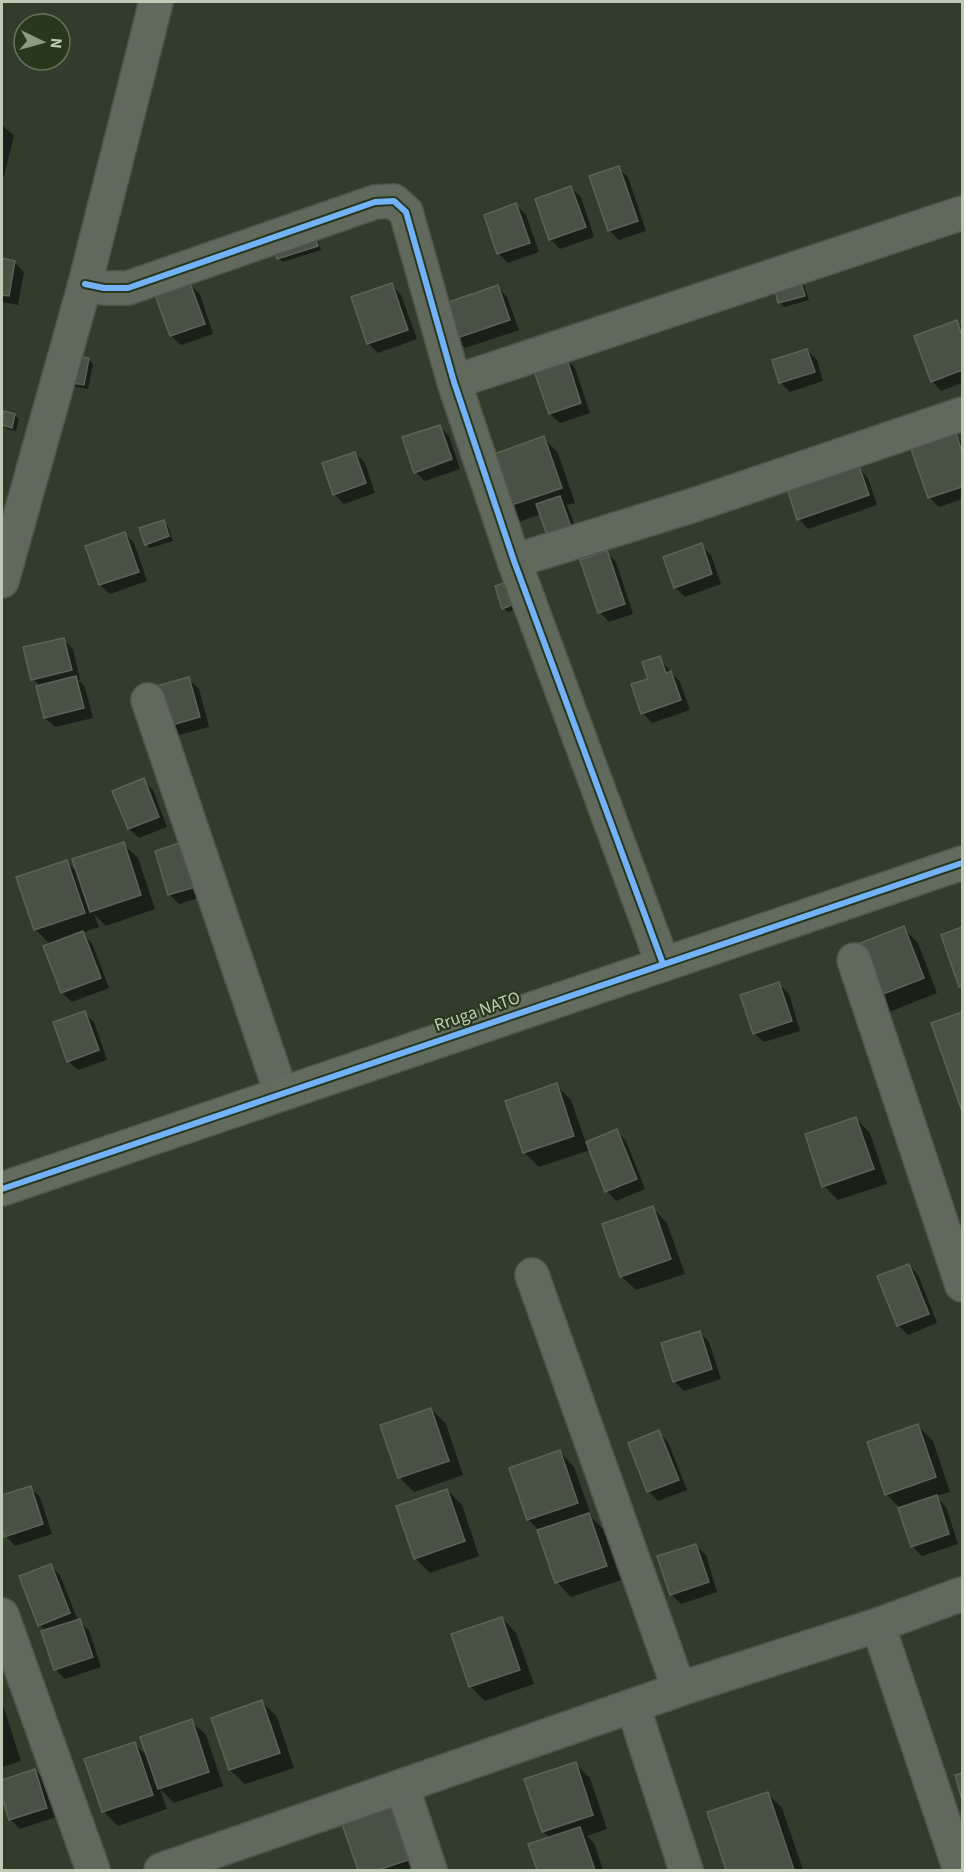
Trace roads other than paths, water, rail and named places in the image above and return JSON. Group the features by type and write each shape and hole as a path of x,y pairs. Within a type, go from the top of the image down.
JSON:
{"main road":[{"name":"Rruga NATO","path":"2,1189 963,863"}],"street":[{"path":"2,581 85,284 156,2"},
{"path":"85,284 104,288 128,288 375,202 394,201 406,212 454,382 514,561 663,964"},
{"path":"454,382 963,213"},
{"path":"514,561 694,505 963,414"},
{"path":"148,700 281,1094"},
{"path":"854,960 963,1285"},
{"path":"532,1275 679,1689"},
{"path":"161,1870 679,1689 878,1625 963,1594"},
{"path":"2,1615 93,1870"},
{"path":"878,1625 960,1870"},
{"path":"633,1706 686,1870"},
{"path":"402,1786 430,1870"}]}
